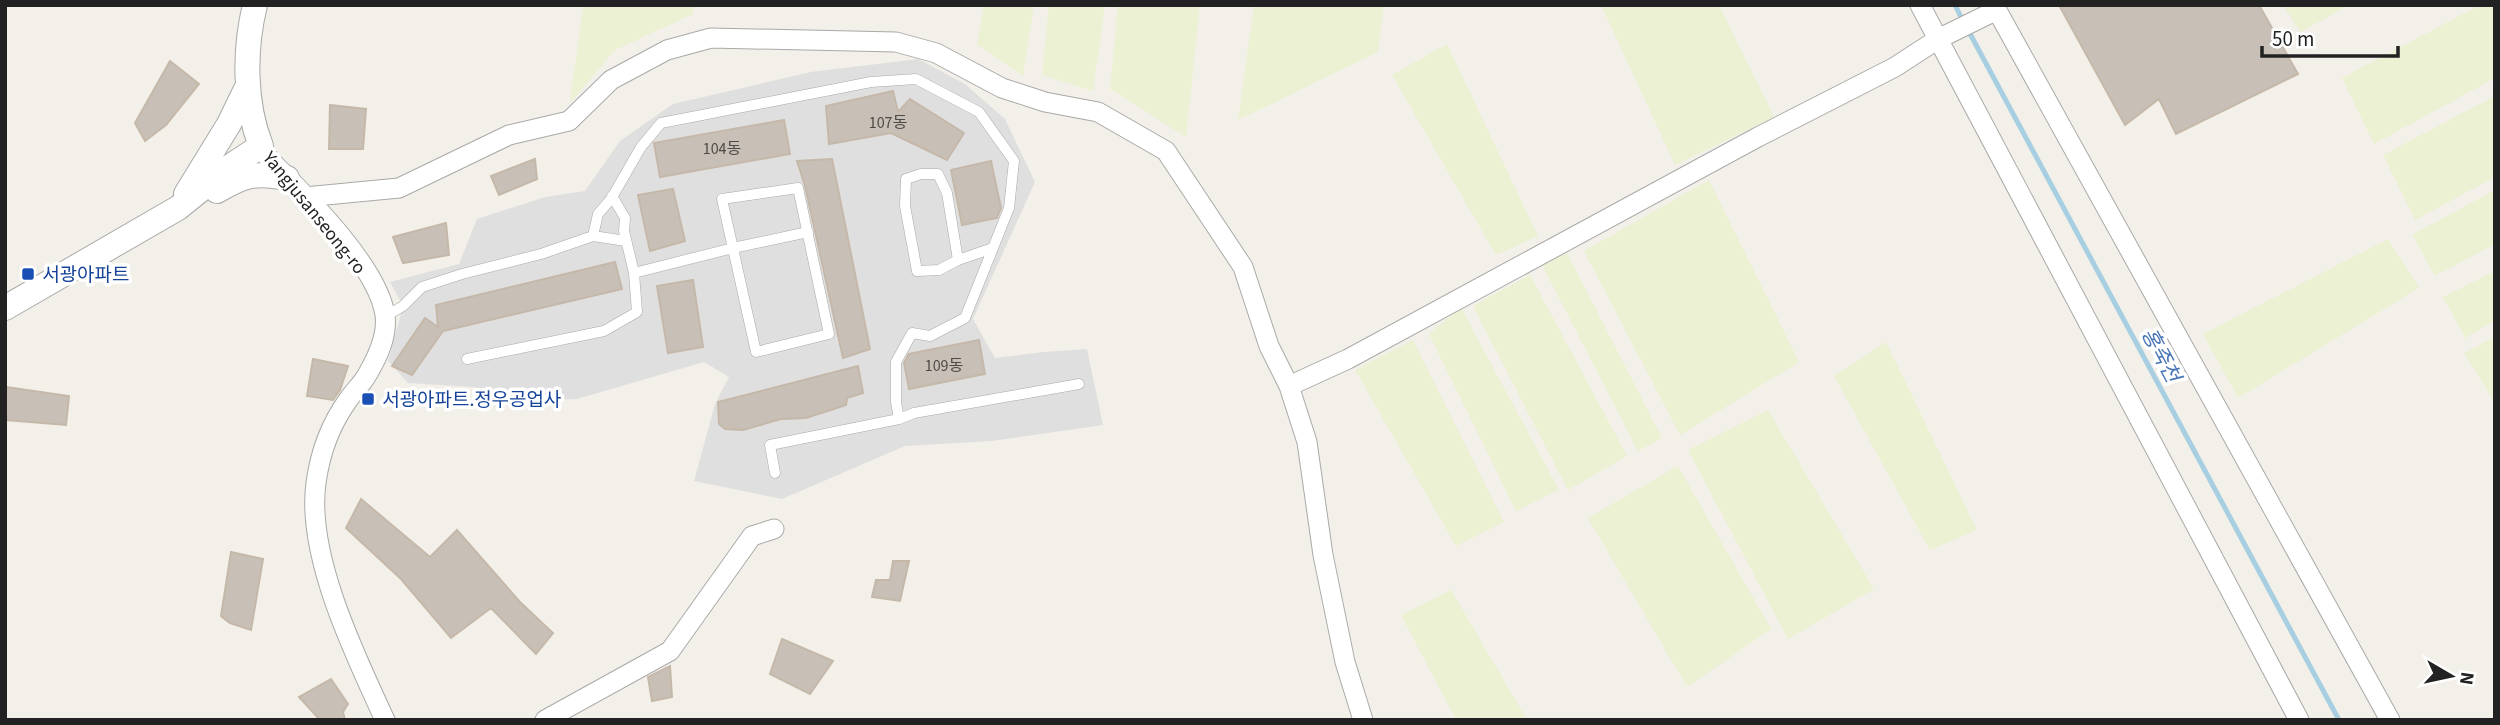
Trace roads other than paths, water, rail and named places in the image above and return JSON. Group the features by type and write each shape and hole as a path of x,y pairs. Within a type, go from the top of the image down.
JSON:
{"street":[{"path":"1920,5 2298,720"},
{"name":"Yangjusanseong-ro","path":"253,6 248,85 254,129 261,146 269,159 340,235 364,268 379,295 386,316"},
{"path":"1289,386 1348,359 1758,137 1895,67 1938,39 1996,8 2390,720"},
{"path":"305,197 399,188 509,135 569,121 611,80 667,50 711,38 896,42 936,53 1012,91 1045,102 1098,112 1166,151 1243,267 1269,346 1289,386 1307,442 1323,555 1345,662 1363,720"},
{"path":"178,208 229,124 248,85"},
{"name":"Yangjusanseong-ro","path":"5,308 178,208 229,167 261,146"},
{"path":"178,208 206,197 240,177 263,173 287,178"},
{"path":"385,720 347,637 325,571 315,498 325,442 334,422 376,359 383,342 386,316"},
{"path":"545,720 670,651 752,536 774,528"}],"lane":[{"path":"593,236 598,214 612,196 640,147 661,123 871,82 916,79 979,112 1014,161 1009,208 965,318 930,336 912,333 906,342 896,362 896,402 900,419"},
{"path":"958,260 947,194 938,174 921,174 906,179 905,206 917,271 939,270 993,248"},
{"path":"797,188 829,334 756,352 733,247 722,199 797,188"},
{"path":"467,359 604,331 637,312 634,273 624,231 625,218 612,196"},
{"path":"634,273 733,247 807,232"},
{"path":"386,316 403,306 422,287 462,274 541,254 593,236 626,241"},
{"path":"775,473 770,444 900,419 914,413 1079,384"}],"waterway":[{"name":"홍죽천","path":"1955,5 1963,21"},
{"name":"홍죽천","path":"1968,30 2339,720"}],"place":[{"name":"서광아파트","path":"28,274"},
{"name":"서광아파트.정우공업사","path":"368,399"}]}
